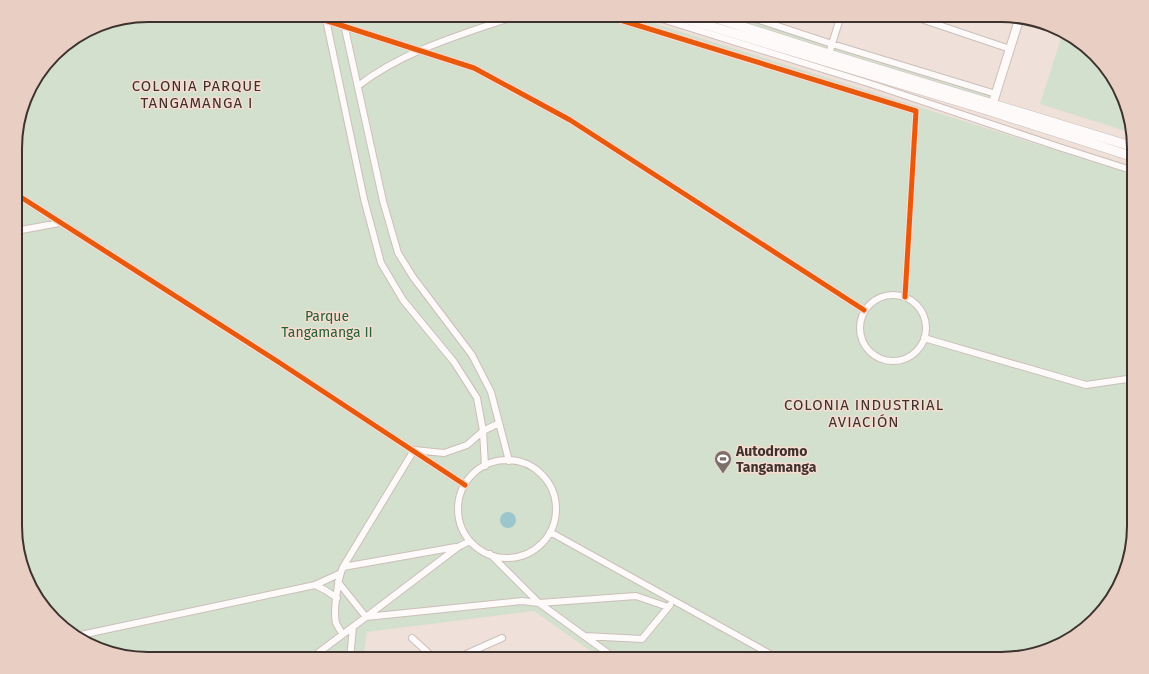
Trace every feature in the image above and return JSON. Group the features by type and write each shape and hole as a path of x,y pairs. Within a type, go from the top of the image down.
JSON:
{"main road":[{"path":"697,22 781,47 828,58 889,81 1127,145"},
{"path":"722,22 781,47"},
{"path":"992,108 1018,23"},
{"path":"889,81 919,81 960,94 992,108"},
{"path":"1032,120 1086,142 1127,155"}],"street":[{"path":"327,22 364,199 381,263 403,300 454,362 478,398 483,431 485,466"},
{"path":"336,22 345,27 474,68 570,120 864,310"},
{"path":"344,22 383,201 398,253 413,278 472,355 491,392 508,461"},
{"path":"358,86 373,74 418,50 498,22"},
{"path":"627,22 916,111 905,297"},
{"path":"678,22 781,47 889,81 990,124 1127,169"},
{"path":"766,22 832,44 996,94"},
{"path":"828,58 839,22"},
{"path":"930,22 1010,49"},
{"path":"781,47 788,29"},
{"path":"889,81 895,63"},
{"path":"919,81 922,71"},
{"path":"960,94 964,84"},
{"path":"990,124 992,108"},
{"path":"1082,155 1086,142"},
{"path":"22,198 41,209 59,223 256,347 465,485"},
{"path":"22,230 59,223"},
{"path":"886,295 905,297 917,305 922,312 925,321 926,329 920,346 913,354 904,359 893,361 873,355 866,348 860,331 860,322 864,310 876,299 886,295"},
{"path":"924,338 1086,385 1127,379"},
{"path":"414,450 444,453 467,445 483,431 499,423"},
{"path":"343,634 336,622 339,574 414,450"},
{"path":"508,461 517,461 532,467 542,475 550,485 555,497 556,510 554,523 544,542 524,555 501,557 479,549 470,541 463,530 459,518 460,501 465,485 477,471 492,463 508,461"},
{"path":"550,532 767,652"},
{"path":"319,652 458,547 470,541"},
{"path":"343,567 458,547"},
{"path":"490,554 538,603 606,652"},
{"path":"84,634 315,585 339,574"},
{"path":"338,582 366,617"},
{"path":"315,585 337,598"},
{"path":"366,617 522,601 538,603 636,596 668,607"},
{"path":"584,636 642,638 674,600"},
{"path":"351,652 353,627"},
{"path":"412,638 427,652"},
{"path":"471,652 502,638"}],"green space":[{"name":"Parque Tangamanga II","path":"148,22 650,22 1127,173 1127,534 1123,559 1110,589 1101,603 1090,615 1071,631 1042,645 1026,650 1009,652 592,652 534,611 367,632 364,652 132,651 115,648 100,642 71,626 48,603 39,589 26,559 22,526 23,132 26,115 43,78 65,53 85,39 115,26"},
{"path":"739,22 761,22 993,95 991,100"},
{"path":"1061,38 1078,48 1101,71 1117,100 1123,115 1126,131 1040,104"}],"water":[{"path":"508,512 515,517 516,520 511,527 508,528 501,523 500,520 505,513"}],"cycle path":[{"path":"331,22 474,68 570,120 864,310"},
{"path":"627,22 916,111 905,297"},
{"path":"22,198 280,363 465,485"}],"place":[{"name":"Autodromo Tangamanga","path":"723,474"}],"district":[{"name":"COLONIA PARQUE TANGAMANGA I","path":"197,94"},
{"name":"COLONIA INDUSTRIAL AVIACIÓN","path":"864,414"}]}
